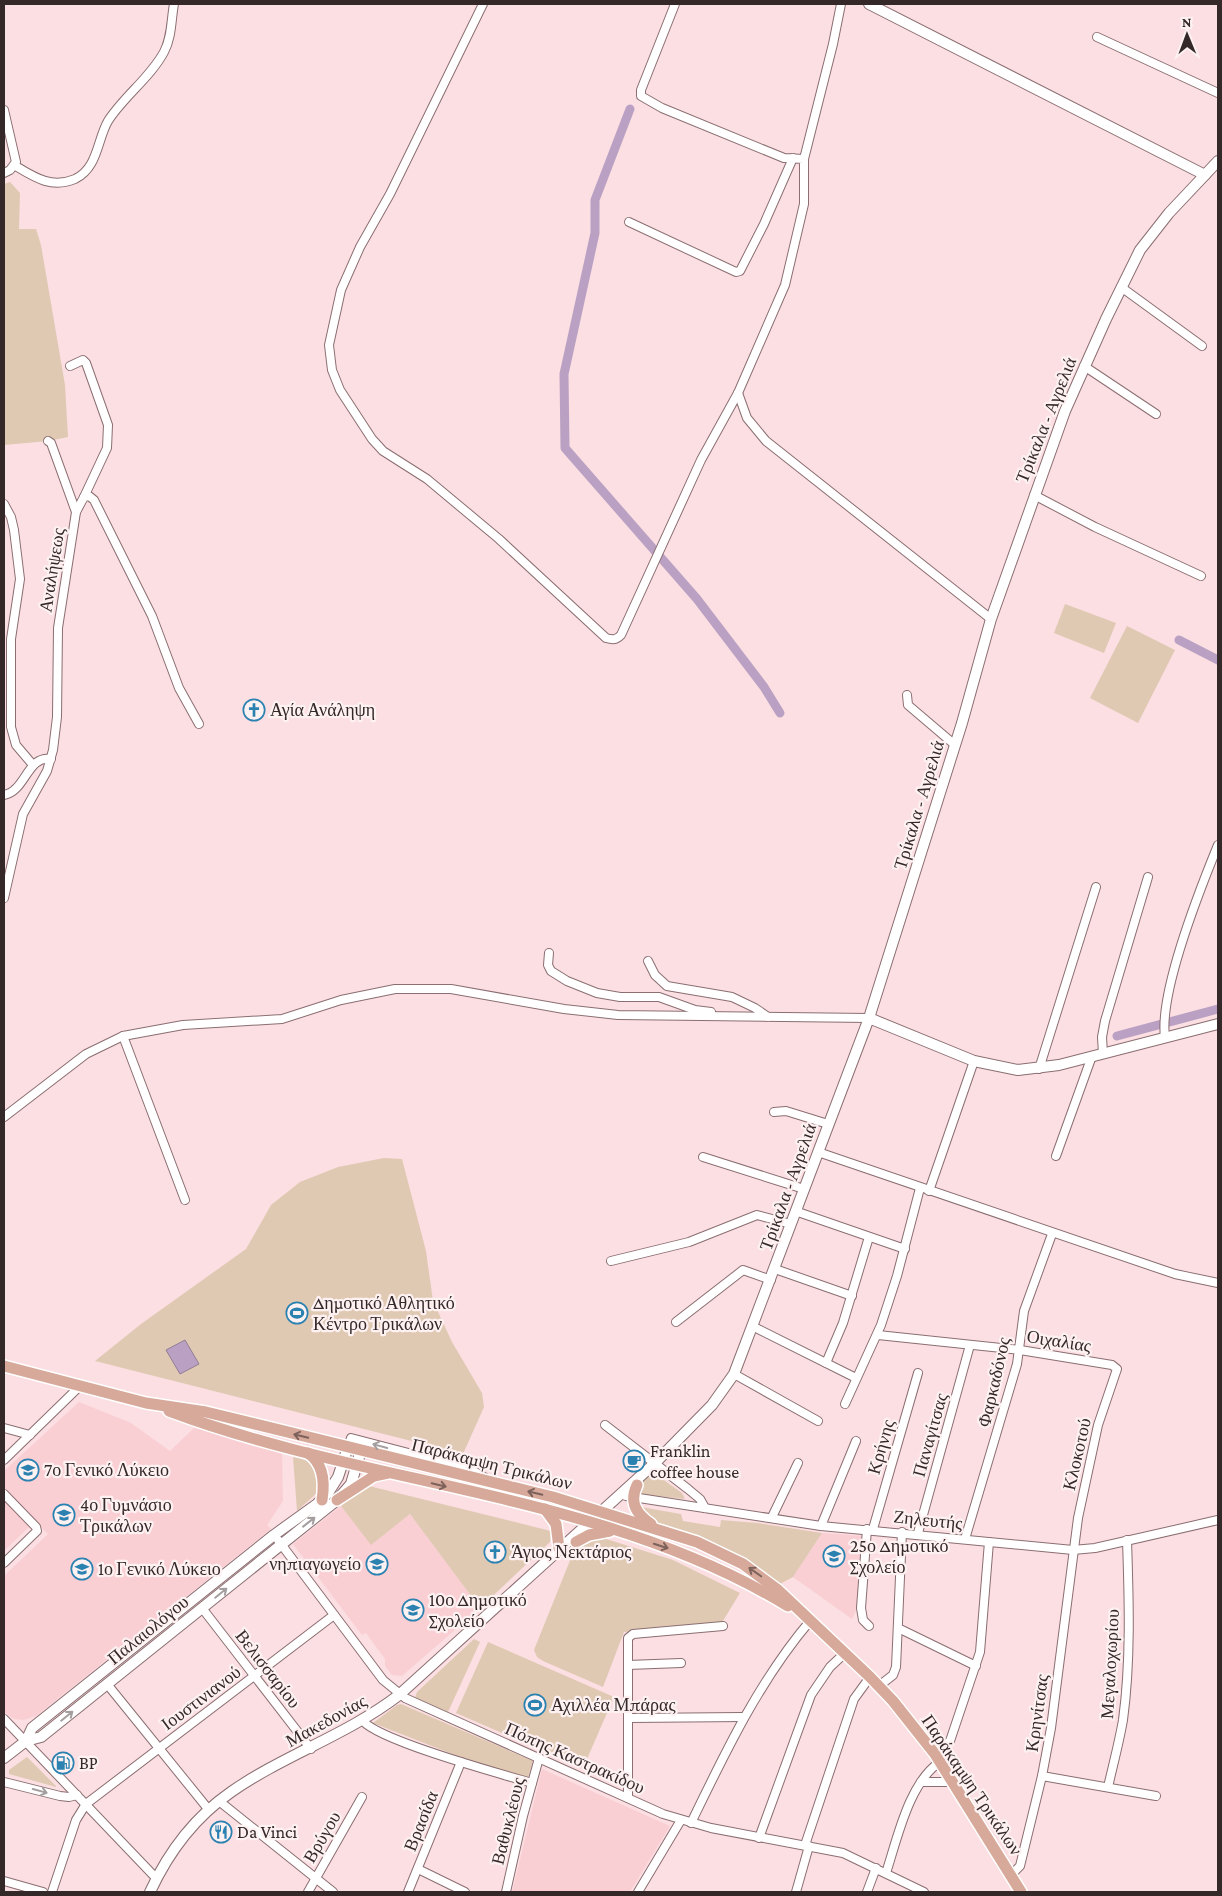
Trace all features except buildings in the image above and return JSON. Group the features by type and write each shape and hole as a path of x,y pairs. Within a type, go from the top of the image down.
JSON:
{"main road":[{"path":"869,4 1205,175"},
{"name":"Τρίκαλα - Αγρελιά","path":"604,1512 712,1405 734,1374 754,1327 795,1211 869,1018 955,745 992,619 1061,421 1121,287 1147,239 1218,161"},
{"path":"869,1018 974,1061 1013,1070 1039,1069 1103,1054 1164,1033 1218,1024"},
{"name":"Παράκαμψη Τρικάλων","path":"4,1366 146,1403 206,1412 348,1447 362,1446 656,1528 697,1542 743,1564 778,1590 879,1686 938,1758 1021,1892"},
{"name":"Παράκαμψη Τρικάλων","path":"146,1403 202,1424 592,1522 714,1566 756,1587 807,1619"},
{"name":"Παλαιολόγου","path":"4,1758 26,1741 41,1737 337,1500 351,1484 362,1446"},
{"name":"Παλαιολόγου","path":"26,1741 32,1728 274,1535 322,1500 338,1478 348,1447"},
{"path":"301,1450 314,1458 320,1468 324,1483 322,1500"},
{"name":"Τρίκαλα - Αγρελιά","path":"637,1485 656,1462"},
{"path":"337,1500 374,1476 392,1473"},
{"path":"604,1512 629,1498 637,1485"},
{"path":"629,1498 638,1514 656,1528"},
{"path":"545,1509 556,1524 559,1548"},
{"name":"Μακεδονίας","path":"151,1892 156,1878 179,1843 208,1810 238,1787 363,1721 399,1695 559,1548 604,1512"},
{"name":"Μακεδονίας","path":"526,1578 545,1570 576,1542 592,1522"},
{"path":"576,1542 598,1532 615,1530"}],"street":[{"path":"14,166 50,183 67,182 85,172 93,161 108,121 164,51 170,33 174,4"},
{"path":"484,4 394,185 360,246 341,290 329,345 332,370 340,390 372,439 384,451 427,479 499,539 606,638 616,640 621,635 701,460 738,392 784,285 804,204 804,159 833,44 841,4"},
{"path":"675,4 641,90 641,96 648,102 784,158 804,159"},
{"path":"1098,37 1218,94"},
{"path":"4,110 15,159 14,166"},
{"path":"628,222 736,272 740,271 764,224 793,158"},
{"path":"4,172 14,166"},
{"path":"1121,287 1202,346"},
{"name":"Αναλήψεως","path":"4,898 23,814 47,771 51,759 57,717 58,628 76,512 107,448 108,425 103,406 86,363 83,360 70,366"},
{"path":"1084,366 1156,414"},
{"path":"738,392 748,418 766,441 992,619"},
{"path":"48,441 51,444 76,512"},
{"path":"1034,495 1095,527 1201,576"},
{"path":"84,497 89,496 94,500 152,616 179,688 199,724"},
{"path":"4,504 11,517 14,530 20,579 11,639 11,727 16,745 33,765"},
{"path":"907,694 908,705 955,745"},
{"path":"4,795 12,793 33,765 42,758 51,759"},
{"path":"1164,1033 1165,1006 1198,898 1218,845"},
{"path":"1103,1054 1102,1037 1105,1021 1148,877"},
{"path":"1039,1069 1096,887"},
{"path":"549,953 548,965 551,971 589,991 612,996 659,997 688,1008 725,1016"},
{"path":"648,961 655,975 667,986 732,998 756,1008 768,1017"},
{"path":"4,1117 86,1054 123,1036 170,1027 282,1019 351,997 380,991 413,988 451,989 548,1007 600,1013 869,1018"},
{"path":"123,1036 185,1200"},
{"path":"1056,1156 1092,1056"},
{"path":"929,1191 974,1061"},
{"path":"774,1112 786,1111 828,1124"},
{"path":"818,1152 1052,1234 1175,1274 1218,1283"},
{"path":"703,1157 804,1189"},
{"path":"845,1404 878,1335 905,1249 920,1188"},
{"path":"795,1211 905,1249"},
{"path":"611,1262 689,1242 758,1215 791,1224"},
{"name":"Φαρκαδόνος","path":"965,1539 995,1443 1020,1350 1024,1311 1052,1234"},
{"path":"826,1363 852,1296 869,1237"},
{"path":"775,1269 852,1296"},
{"path":"676,1322 743,1270 771,1280"},
{"path":"754,1327 856,1378"},
{"name":"Οιχαλίας","path":"878,1335 1020,1350 1116,1367"},
{"name":"Παναγίτσας","path":"918,1534 970,1345"},
{"name":"Κλοκοτού","path":"1073,1550 1098,1425 1117,1374 1116,1367"},
{"name":"Κρήνης","path":"869,1626 864,1620 861,1608 870,1529 918,1373"},
{"path":"734,1374 818,1421"},
{"path":"4,1460 80,1386"},
{"path":"605,1425 656,1462 696,1495 705,1508"},
{"path":"4,1428 30,1435"},
{"path":"821,1526 856,1441"},
{"path":"772,1518 798,1463"},
{"path":"4,1494 37,1531 4,1563"},
{"name":"Ζηλευτής","path":"629,1498 821,1526 902,1532 1073,1550 1218,1520"},
{"path":"879,1686 895,1672 902,1532"},
{"name":"Πόπης Καστρακίδου","path":"274,1535 383,1680 399,1695 681,1820 758,1838 842,1853 922,1892"},
{"name":"Μεγαλοχωρίου","path":"1108,1787 1121,1731 1125,1700 1129,1613 1127,1540"},
{"path":"886,1873 909,1808 921,1782 950,1741 976,1666 983,1636 989,1542"},
{"name":"Κρηνίτσας","path":"1011,1875 1020,1866 1042,1776 1056,1697 1073,1550"},
{"name":"Βελισσαρίου","path":"202,1608 310,1749"},
{"name":"Ιουστινιανού","path":"86,1804 334,1615"},
{"path":"691,1823 744,1716 807,1619"},
{"path":"628,1798 628,1640 631,1634 722,1626"},
{"path":"898,1628 976,1666"},
{"path":"758,1838 811,1695 830,1667 845,1653"},
{"path":"628,1665 681,1663"},
{"path":"796,1892 807,1846 854,1699 870,1677"},
{"path":"107,1684 208,1810"},
{"path":"629,1718 744,1716"},
{"path":"4,1719 156,1878"},
{"path":"363,1721 374,1730 461,1762 532,1783"},
{"name":"Βαθυκλέους","path":"506,1892 539,1758"},
{"name":"Βρασίδα","path":"408,1892 461,1762"},
{"path":"1042,1776 1156,1796"},
{"path":"4,1782 60,1796 69,1797 76,1795"},
{"path":"921,1782 953,1782"},
{"name":"Βρύγου","path":"308,1892 362,1797"},
{"path":"219,1801 333,1892"},
{"path":"52,1892 76,1820 86,1804"},
{"path":"638,1892 681,1820"},
{"path":"866,1892 876,1868"},
{"path":"418,1869 465,1892"},
{"path":"4,1880 44,1892"}],"shaded area":[{"path":"10,182 20,193 19,229 36,229 41,245 65,385 68,437 4,445 4,184"},
{"path":"1065,604 1116,623 1104,653 1054,633"},
{"path":"1127,626 1175,650 1138,723 1090,698"},
{"name":"Δημοτικό Αθλητικό Κέντρο Τρικάλων","path":"384,1158 402,1159 426,1251 433,1301 452,1342 482,1393 484,1407 463,1454 95,1361 141,1324 246,1249 271,1205 300,1182 338,1167"},
{"path":"185,1340 199,1364 180,1374 166,1350"},
{"path":"79,1402 131,1423 170,1451 194,1428 282,1451 283,1501 267,1525 271,1529 36,1716 24,1720 14,1719 4,1712 4,1576 48,1534 4,1490 4,1471"},
{"path":"293,1457 307,1461 314,1467 319,1491 297,1511"},
{"path":"651,1471 682,1493 685,1499 639,1494 640,1485"},
{"path":"365,1485 551,1531 550,1542 480,1608 410,1514 371,1545 341,1506"},
{"path":"4,1500 30,1526 4,1551"},
{"path":"341,1506 371,1544 410,1514 480,1608 402,1676 392,1675 385,1666 385,1659 366,1633 362,1635 293,1544"},
{"path":"641,1507 681,1514 683,1521 720,1527 721,1520 757,1523 822,1533 793,1577 778,1585 648,1522"},
{"name":"25ο Δημοτικό Σχολείο","path":"822,1533 863,1536 858,1606 852,1619 793,1577"},
{"path":"600,1537 673,1560 740,1593 721,1624 624,1632 603,1687 543,1661 537,1657 534,1650 575,1548 578,1543"},
{"path":"474,1639 480,1642 448,1712 415,1698 417,1692"},
{"name":"Αχιλλέα Μπάρας","path":"488,1642 614,1697 583,1768 456,1713"},
{"path":"401,1704 533,1761 528,1778 465,1759 373,1723"},
{"path":"27,1757 56,1787 9,1774 9,1770"},
{"path":"542,1769 670,1826 630,1892 512,1892"}],"waterway":[{"path":"630,109 595,200 595,233 564,374 565,448 697,599 764,687 780,713"},
{"path":"1179,640 1218,660"},
{"path":"1117,1036 1218,1009"}],"place":[{"name":"Αγία Ανάληψη","path":"254,710"},
{"name":"Δημοτικό Αθλητικό Κέντρο Τρικάλων","path":"297,1313"},
{"name":"Franklin coffee house","path":"634,1461"},
{"name":"7ο Γενικό Λύκειο","path":"28,1470"},
{"name":"4ο Γυμνάσιο Τρικάλων","path":"64,1515"},
{"name":"Άγιος Νεκτάριος","path":"495,1552"},
{"name":"25ο Δημοτικό Σχολείο","path":"834,1556"},
{"name":"νηπιαγωγείο","path":"377,1564"},
{"name":"1ο Γενικό Λύκειο","path":"82,1569"},
{"name":"10ο Δημοτικό Σχολείο","path":"413,1610"},
{"name":"Αχιλλέα Μπάρας","path":"535,1705"},
{"name":"BP","path":"63,1763"},
{"name":"Da Vinci","path":"221,1832"}]}
